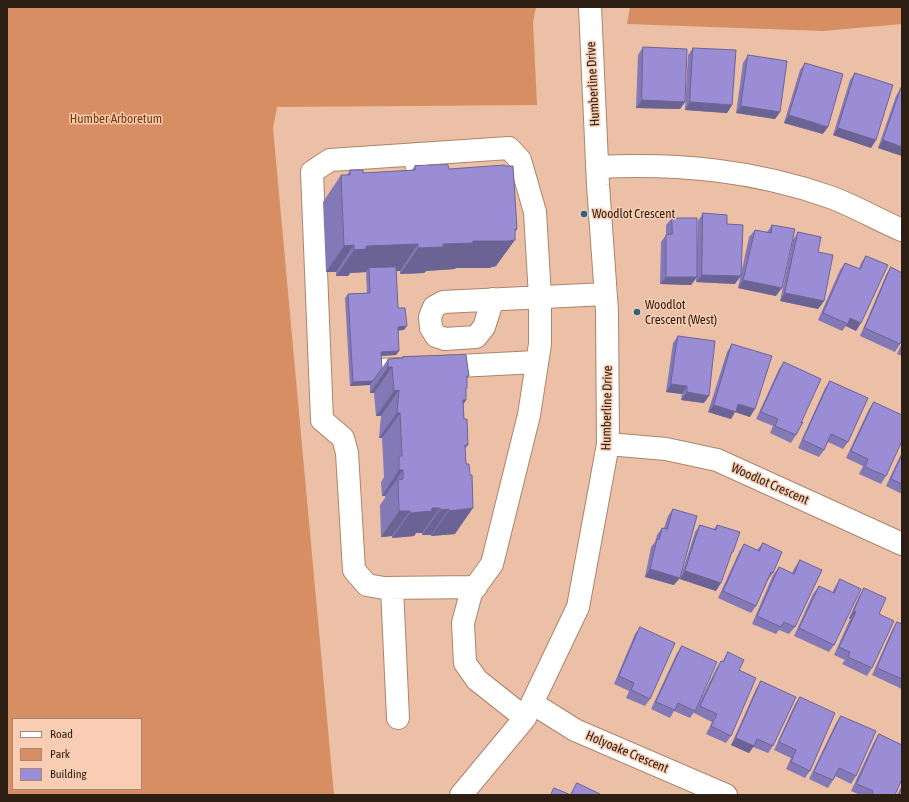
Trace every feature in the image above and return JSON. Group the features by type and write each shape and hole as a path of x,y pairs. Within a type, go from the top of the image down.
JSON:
{"street":[{"name":"Humberline Drive","path":"461,795 528,710 578,607 608,444 605,294 597,167 590,7"},
{"name":"Holyoake Crescent","path":"416,154 510,148 520,160 535,212 540,297 540,344 529,414 492,564 471,593 463,623 465,663 477,680 528,710 726,795"},
{"path":"418,192 416,154 330,160 312,172 322,420 343,438 347,453 354,570 367,585 392,588 476,587"},
{"path":"597,167 637,165 698,167 754,175 830,197 902,230"},
{"path":"493,299 605,294"},
{"path":"379,370 537,362"},
{"name":"Woodlot Crescent","path":"608,444 666,449 717,460 902,544"},
{"path":"392,588 398,718"}],"green space":[{"name":"Humber Arboretum","path":"7,7 536,7 533,22 537,105 277,107 273,128 334,795 7,795"},
{"path":"630,7 902,7 902,24 823,31 627,24"}],"building":[{"path":"643,47 687,49 685,102 642,100"},
{"path":"693,48 736,50 732,105 690,102"},
{"path":"748,55 787,61 780,112 741,106"},
{"path":"805,63 843,74 828,127 789,115"},
{"path":"855,73 893,85 876,140 838,128"},
{"path":"901,88 902,89 902,147 883,140"},
{"path":"448,165 449,169 505,165 513,166 517,229 515,229 515,240 473,241 473,243 443,244 443,247 418,248 418,244 366,246 366,249 354,250 354,245 344,246 341,175 350,175 350,170 363,170 363,173 415,170 415,166"},
{"path":"703,213 727,215 727,224 743,225 741,276 702,275"},
{"path":"672,218 697,218 697,277 666,277 666,235 672,234"},
{"path":"772,225 795,229 782,288 743,280 755,230 771,233"},
{"path":"798,232 821,237 818,252 833,255 824,301 785,293"},
{"path":"866,256 888,265 861,323 850,318 848,324 823,313 845,263 860,269"},
{"path":"396,267 398,308 405,308 407,326 398,327 399,351 381,352 382,368 373,381 353,382 348,294 370,293 369,268"},
{"path":"891,267 902,273 902,340 900,344 865,328"},
{"path":"678,336 715,341 709,396 687,392 687,386 671,384"},
{"path":"732,344 772,356 755,409 738,404 736,412 714,405"},
{"path":"466,355 469,376 467,376 466,400 463,400 464,419 467,419 468,445 465,445 466,464 469,464 470,475 472,475 473,508 449,511 449,509 440,510 440,508 432,508 432,511 410,513 410,511 399,511 398,480 403,479 403,470 399,470 399,456 402,456 400,413 397,413 399,390 394,391 392,367 388,367 388,359 403,357"},
{"path":"784,362 821,379 796,435 775,426 778,419 761,412"},
{"path":"830,381 868,398 848,442 831,434 824,450 803,440"},
{"path":"874,402 902,415 902,441 886,476 865,467 868,459 851,451"},
{"path":"902,455 902,484 891,479"},
{"path":"673,509 697,516 680,578 650,569 657,539 659,540 662,528 667,529"},
{"path":"700,525 716,530 717,525 740,532 721,583 685,571"},
{"path":"763,543 782,552 773,573 771,572 756,606 723,591 744,544 759,551"},
{"path":"800,560 822,570 795,627 784,622 781,627 757,616 779,567 794,574"},
{"path":"840,579 861,589 834,645 799,628 819,586 834,593"},
{"path":"864,588 886,598 879,614 894,621 872,668 848,657 850,652 839,647 856,612 854,611"},
{"path":"897,622 902,624 902,679 877,668"},
{"path":"640,627 675,643 650,699 631,690 634,683 619,676"},
{"path":"682,646 717,662 695,711 678,703 675,710 656,702"},
{"path":"728,652 744,660 739,670 756,678 731,736 711,726 717,714 700,706 721,661 723,662"},
{"path":"761,681 796,697 773,746 757,739 754,746 736,738"},
{"path":"800,697 835,713 810,771 791,762 796,750 779,742"},
{"path":"841,716 876,731 856,776 839,768 833,780 814,772"},
{"path":"879,734 902,745 902,779 895,795 872,795 873,791 857,784"},
{"path":"577,783 600,794 571,795"},
{"path":"554,788 571,795 551,795"},
{"path":"902,788 902,795 899,795"}],"place":[{"name":"Woodlot Crescent","path":"584,214"},
{"name":"Woodlot Crescent (West)","path":"637,312"}]}
